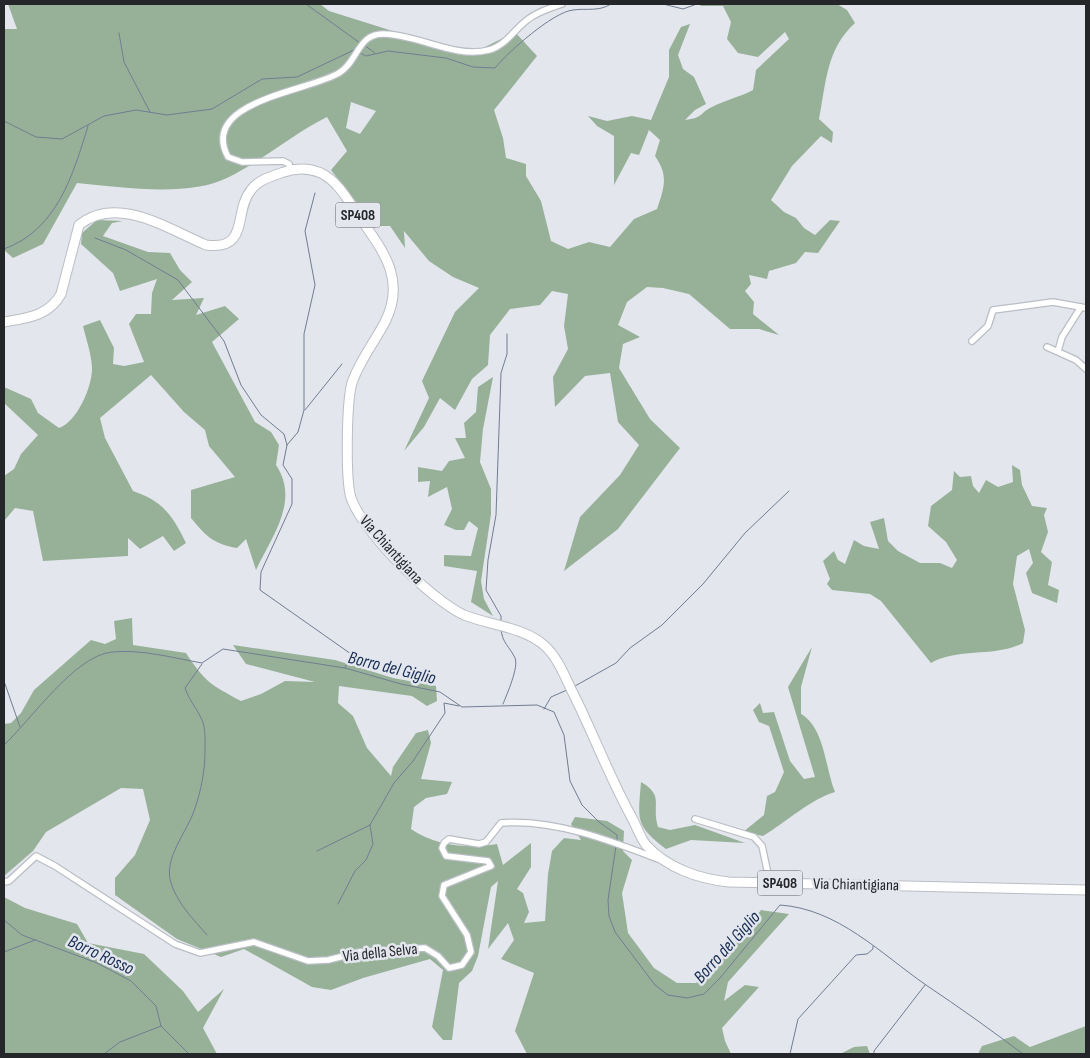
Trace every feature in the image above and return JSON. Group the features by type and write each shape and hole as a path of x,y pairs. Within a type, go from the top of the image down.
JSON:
{"main road":[{"name":"Via Chiantigiana","path":"4,322 40,315 57,302 61,294 75,234 79,225 99,213 125,212 206,245 216,246 227,244 237,233 243,206 252,188 263,180 290,170 307,169 320,173 339,188 384,252 392,272 393,290 388,313 352,383 349,405 348,479 350,494 356,510 368,528 431,595 460,613 531,637 544,645 555,658 568,682 625,805 646,844 672,865 704,879 770,883 1086,890"}],"street":[{"path":"290,170 289,164 283,161 242,162 228,157 222,146 223,134 228,124 254,103 326,80 339,73 350,62 361,43 375,34 403,36 470,53 483,52 499,46 527,20 562,4"},
{"path":"972,340 988,326 993,310 1053,302 1084,307 1062,337 1058,351"},
{"path":"1048,347 1076,360 1086,369"},
{"path":"695,819 754,837 762,846 770,883"},
{"name":"Via della Selva","path":"4,882 9,881 36,856 55,866 175,944 200,953 254,942 308,961 328,960 360,952 425,948 438,956 449,968 462,965 471,952 467,935 442,896 444,885 491,866 488,861 446,856 442,848 449,839 479,844 486,842 501,823 520,821 586,834 613,842 672,865"}],"green space":[{"path":"8,4 320,4 329,11 469,55 515,32 537,56 494,110 503,138 506,158 526,164 526,176 541,201 551,241 568,249 589,242 610,247 634,219 657,209 664,182 662,170 655,156 660,140 649,130 639,155 631,153 614,185 614,136 597,126 588,116 607,121 632,116 651,120 669,77 669,50 681,27 690,24 678,55 683,69 694,77 706,104 695,110 685,120 695,118 708,109 753,90 756,70 789,39 785,32 758,57 738,53 727,39 731,22 723,6 700,6 702,4 837,4 847,10 855,23 838,44 826,80 819,119 833,132 832,143 821,136 792,166 771,200 815,235 830,220 840,221 818,253 805,252 796,263 769,271 767,279 749,275 751,284 745,291 754,302 753,314 779,335 759,329 730,329 689,294 663,288 647,287 627,302 618,325 640,337 623,344 619,368 650,419 680,448 618,529 564,571 580,517 620,475 639,445 618,422 610,373 585,376 555,407 553,377 568,349 564,326 568,294 552,291 540,305 510,309 490,335 488,365 472,379 455,410 440,398 424,427 404,451 429,398 422,381 455,312 479,288 453,277 429,261 404,231 405,248 390,226 375,226 331,170 347,151 327,117 242,170 213,183 175,189 154,189 77,183 43,244 13,258 4,250 4,29 17,29","holes":["351,102 376,111 360,134 346,128"]},
{"path":"97,220 123,221 112,223 103,236 148,252 170,253 180,270 192,282 172,300 204,298 196,315 225,306 239,319 212,342 255,422 271,432 279,445 276,465 283,478 285,492 281,518 256,570 246,539 237,548 222,544 205,534 191,518 191,490 235,477 209,446 205,430 184,412 151,375 100,418 105,438 133,491 160,505 171,517 186,543 174,551 163,536 140,549 128,538 128,556 43,561 33,511 15,508 4,521 4,476 14,469 21,454 38,435 4,403 4,387 31,399 38,413 59,428 72,419 82,403 89,385 92,364 83,326 100,320 114,348 113,364 124,366 144,362 129,324 136,314 151,314 152,293 157,279 120,291 113,273 81,244 82,233"},
{"path":"493,377 483,429 480,462 491,489 491,514 481,581 484,599 493,616 471,602 477,571 444,566 444,555 471,556 478,528 469,521 464,530 456,530 444,525 452,509 447,487 428,497 430,481 418,482 418,467 442,471 449,461 465,458 455,438 466,438 464,423 476,412 478,387"},
{"path":"1012,465 1020,470 1022,485 1032,506 1047,508 1044,515 1048,532 1041,552 1052,562 1048,585 1059,590 1057,603 1032,593 1026,573 1033,563 1029,549 1017,556 1013,584 1025,630 1023,643 1012,648 954,655 931,663 881,601 870,594 832,590 827,584 830,579 823,561 834,551 838,560 845,564 854,540 864,546 879,549 870,522 884,518 888,541 898,551 920,563 940,563 952,568 957,560 946,542 928,526 931,506 952,490 954,471 960,477 971,476 973,486 979,493 986,480 998,487 1013,482"},
{"path":"132,618 133,645 186,653 209,682 241,701 261,694 285,681 315,682 246,664 233,645 335,660 393,678 436,686 437,701 427,706 412,696 339,686 338,703 353,716 367,748 391,776 393,767 416,733 428,730 431,743 421,779 452,782 447,794 426,798 414,807 411,829 420,835 452,845 475,846 497,844 503,865 531,843 531,867 517,889 523,893 529,912 524,923 545,921 548,874 552,851 564,838 581,840 571,824 575,817 607,821 624,831 623,851 632,860 622,893 628,933 654,968 677,983 696,983 712,971 761,910 789,914 728,982 724,1001 745,985 759,987 722,1028 731,1054 527,1054 515,1031 534,973 501,959 514,940 508,923 488,949 498,881 491,887 478,956 472,971 459,983 452,1040 443,1040 432,1027 443,970 430,959 363,978 331,990 312,987 244,949 221,957 177,939 115,895 115,878 135,855 150,820 143,789 121,788 46,832 33,851 4,876 4,724 11,723 21,713 34,690 91,640 105,644 116,639 114,621"},
{"path":"812,647 801,687 801,714 809,720 820,739 835,792 808,805 763,836 743,832 764,815 767,796 775,792 784,772 769,726 759,722 753,710 760,703 763,713 774,712 790,761 804,779 815,777 788,687"},
{"path":"641,782 655,796 658,827 670,830 695,825 745,843 691,840 666,849 649,834 641,821 639,806"},
{"path":"4,897 25,908 77,924 88,943 144,954 183,991 198,1012 224,989 203,1028 217,1054 4,1054"},
{"path":"1086,1026 1085,1054 978,1054 982,1046 1014,1036 1030,1047"},
{"path":"867,1046 870,1054 840,1054 854,1047"}],"waterway":[{"path":"306,4 360,43"},
{"path":"360,53 366,56 388,51 446,58 473,67 495,68 520,43 564,12 597,9 611,4"},
{"path":"663,4 683,9 697,4"},
{"path":"119,33 124,62 150,112"},
{"path":"364,45 375,53"},
{"path":"4,121 36,137 62,139 104,116 136,110 167,115 212,109 262,79 297,77 354,50"},
{"path":"4,249 22,240 37,229 50,215 69,181 88,126"},
{"path":"315,193 305,231 315,285 304,334 304,410 298,432 287,445 283,465 292,479 292,504 261,572 260,590 351,654 345,668"},
{"path":"95,238 126,250 178,280 224,341 241,385 261,415 284,434 287,445"},
{"path":"501,623 501,616 486,590 488,560 496,515 501,373 507,354 507,334"},
{"path":"305,410 342,364"},
{"path":"575,686 616,663 630,648 662,625 703,584 745,533 789,491"},
{"path":"501,629 503,638 516,662 512,681 503,704"},
{"name":"Borro del Giglio","path":"4,745 68,677 98,656 112,652 146,653 202,663 223,649 345,668 401,684 440,692 462,707 537,705 554,712 564,735 570,781 582,805 599,822 617,835 617,842"},
{"path":"202,664 185,688 204,725 205,759 201,788 192,817 173,856 170,876 172,886 179,900 207,935"},
{"path":"4,681 20,727"},
{"path":"544,709 551,697 567,690"},
{"path":"317,851 370,825 394,783 413,761 445,713 444,703 459,706"},
{"path":"338,904 355,871 366,860 373,844 370,825"},
{"name":"Borro del Giglio","path":"616,846 608,900 609,916 615,932 655,985 668,995 687,998 704,994 720,978 780,905 801,908 821,915 858,934 1023,1054"},
{"name":"Borro Rosso","path":"4,920 22,935 97,963 131,981 156,1006 161,1026 189,1054"},
{"path":"4,952 35,940"},
{"path":"790,1054 798,1019 856,955 867,954 873,949 873,946"},
{"path":"874,1054 874,1051 925,985"},
{"path":"104,1054 120,1042 161,1026"}]}
